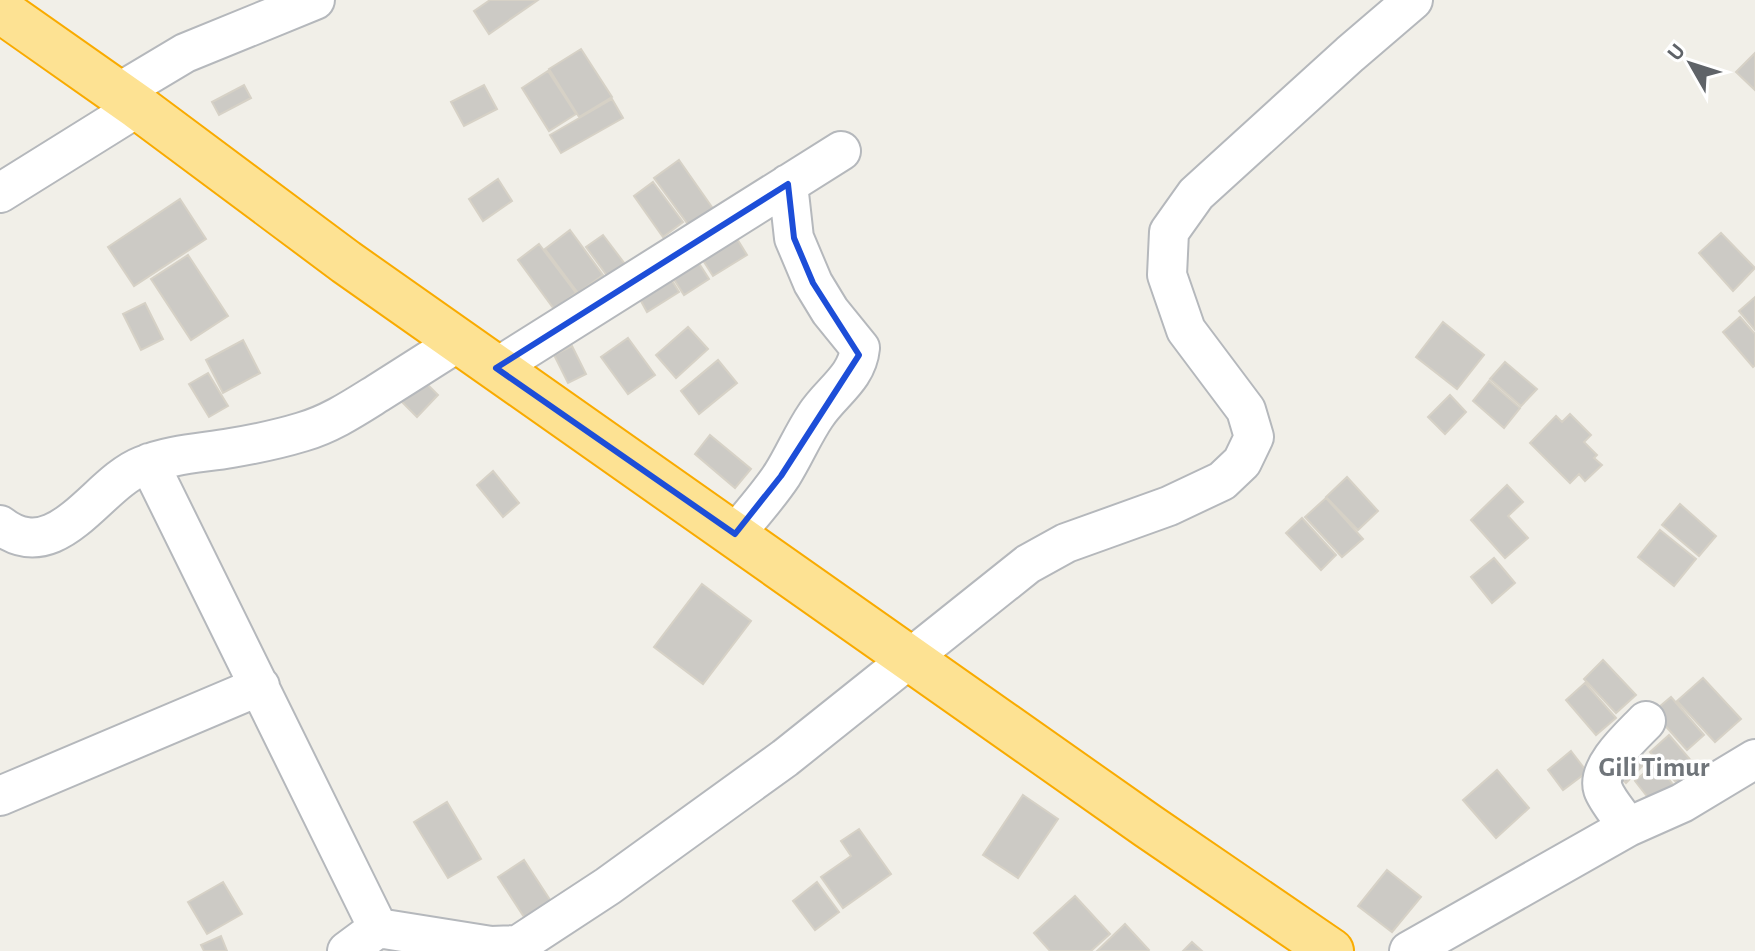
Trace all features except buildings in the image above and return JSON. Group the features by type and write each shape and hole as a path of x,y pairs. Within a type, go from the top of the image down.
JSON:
{"highway":[{"path":"0,10 496,368 1323,949"}],"street":[{"path":"0,193 128,100 185,53 315,0"},
{"path":"347,951 378,928 491,946 518,945 608,886 785,758 1028,564 1066,543 1169,506 1222,481 1242,462 1254,437 1246,410 1186,330 1167,275 1169,232 1196,194 1413,0"},
{"path":"496,368 841,151"},
{"path":"735,534 781,476 812,420 847,380 859,355 860,348 830,311 813,283 794,238 788,184"},
{"path":"0,525 18,538 42,537 76,519 126,474 149,463 307,431 335,419 460,341"},
{"path":"149,463 378,928"},
{"path":"0,796 260,686"},
{"path":"1628,827 1602,788 1603,774 1613,756 1646,721"},
{"path":"1409,951 1628,827 1682,803 1755,759"}],"highlighted area":[{"path":"788,184 794,238 813,283 859,355 781,476 735,534 496,368"}],"district":[{"name":"Gili Timur","path":"1654,766"}]}
